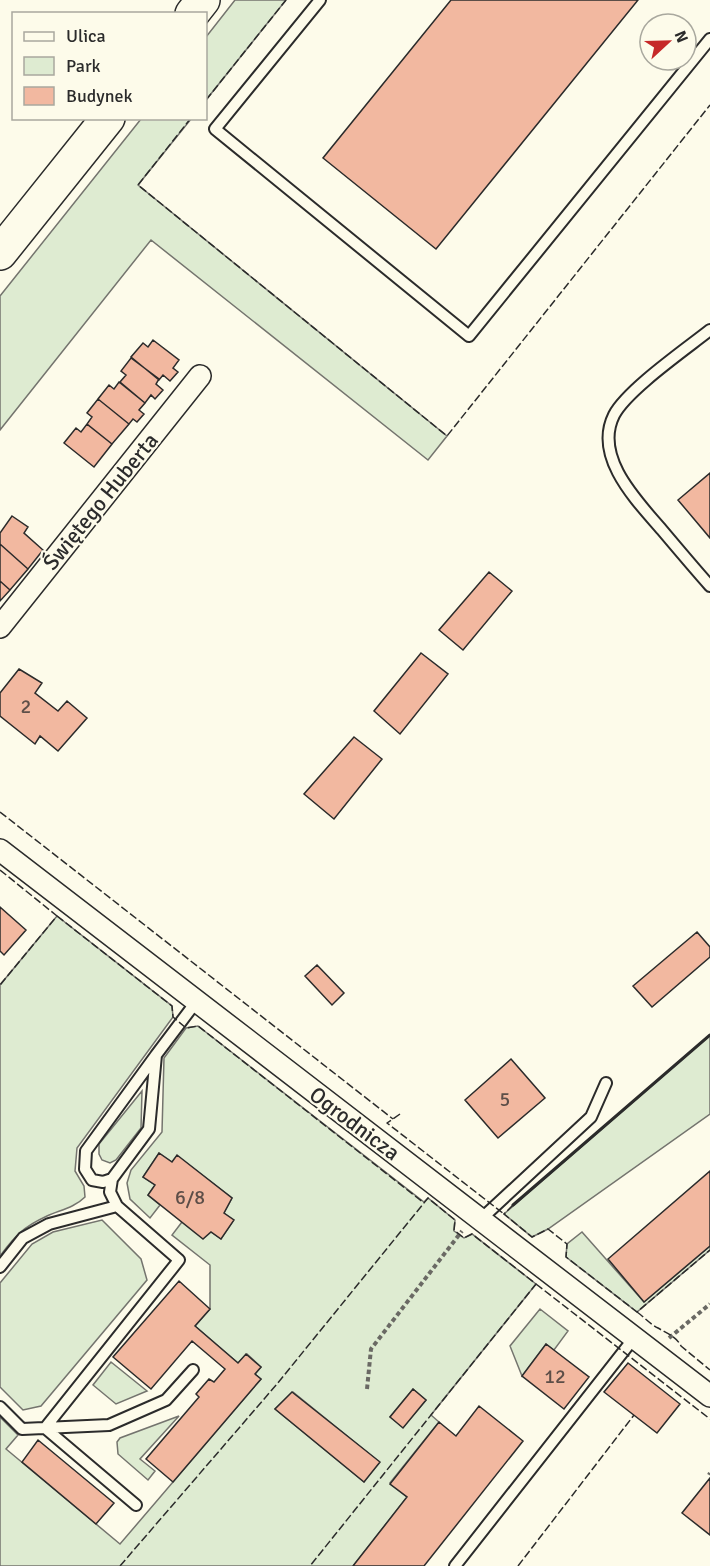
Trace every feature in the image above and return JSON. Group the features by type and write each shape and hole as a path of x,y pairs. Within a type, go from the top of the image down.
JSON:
{"main road":[{"path":"194,12 203,0"},
{"path":"0,253 106,120"}],"street":[{"name":"Świętego Huberta","path":"0,627 200,376"},
{"name":"Ogrodnicza","path":"0,850 710,1396"}],"lane":[{"path":"320,0 215,129 469,336 710,39"},
{"path":"710,330 628,397 615,415 608,433 611,453 618,474 631,493 710,586"},
{"path":"112,1179 103,1182 92,1180 85,1169 86,1150 196,1002"},
{"path":"45,1428 178,1260 117,1206 110,1192 112,1179 149,1129 156,1055"},
{"path":"478,1217 591,1117 606,1083"},
{"path":"0,1267 23,1238 48,1224 117,1206"},
{"path":"455,1566 634,1338"},
{"path":"0,1407 22,1429 109,1425 166,1401 193,1370"},
{"path":"45,1428 136,1505"}],"path":[{"path":"366,1389 371,1350 478,1217"},
{"path":"652,1352 710,1304"}],"green space":[{"path":"235,0 286,0 207,99 207,36"},
{"path":"140,120 190,120 138,185 447,436 428,460 151,240 0,430 0,296"},
{"path":"57,916 172,1006 173,1017 77,1148 75,1171 84,1186 85,1197 72,1206 26,1228 15,1237 0,1256 0,985"},
{"path":"198,1026 424,1202 428,1198 455,1220 454,1231 464,1238 472,1234 536,1284 431,1415 439,1422 390,1483 407,1497 353,1566 0,1566 0,1417 18,1435 6,1449 120,1544 261,1379 255,1374 261,1367 247,1354 238,1363 195,1326 210,1309 210,1265 172,1235 182,1222 211,1232 221,1239 233,1221 224,1213 232,1198 177,1156 172,1162 159,1153 143,1177 155,1185 148,1195 160,1205 150,1218 130,1199 127,1183 131,1170 162,1132 164,1058 186,1028","holes":["413,1389 426,1400 403,1427 390,1417","293,1392 379,1462 364,1482 275,1409"]},
{"path":"710,1035 710,1114 548,1229 532,1237 504,1214"},
{"path":"142,1091 141,1128 116,1160 110,1163 102,1160 99,1154 99,1144"},
{"path":"102,1220 141,1259 147,1280 41,1406 23,1410 0,1387 0,1283 32,1244 53,1232"},
{"path":"582,1232 644,1302 710,1246 710,1250 637,1312 566,1257 567,1244"},
{"path":"540,1309 568,1331 554,1350 546,1344 522,1376 510,1346"},
{"path":"111,1362 147,1391 116,1404 93,1385"},
{"path":"179,1416 140,1459 155,1471 148,1480 118,1454 117,1442 120,1438"}],"building":[{"path":"451,0 638,0 436,249 323,158"},
{"path":"153,340 179,360 173,368 178,372 170,381 163,375 159,380 131,357 143,343 148,347"},
{"path":"131,358 159,379 156,384 163,390 155,399 151,395 145,403 120,382 126,375 121,371"},
{"path":"119,382 145,403 139,410 144,414 137,422 133,419 129,424 98,399 109,385 114,389"},
{"path":"98,399 129,424 112,444 87,424 92,417 87,413"},
{"path":"87,424 112,444 94,467 64,443 76,428 81,432"},
{"path":"710,473 710,538 678,500"},
{"path":"12,516 28,527 24,533 43,550 28,569 0,544 0,533"},
{"path":"0,544 28,569 10,590 0,581"},
{"path":"489,572 512,591 463,650 439,630"},
{"path":"0,581 10,590 0,601"},
{"path":"421,653 448,674 400,734 374,711"},
{"path":"19,669 42,683 35,693 58,711 67,701 87,718 58,751 40,736 35,744 0,716 0,693"},
{"path":"354,737 382,759 334,819 304,794"},
{"path":"0,907 26,930 4,955 0,951"},
{"path":"697,932 710,947 710,957 652,1007 633,986"},
{"path":"317,965 344,993 332,1005 305,976"},
{"path":"511,1059 545,1098 498,1138 465,1100"},
{"path":"159,1153 172,1162 177,1155 232,1198 224,1213 234,1220 221,1239 211,1232 203,1239 148,1195 155,1185 143,1177"},
{"path":"710,1171 710,1246 644,1302 608,1259"},
{"path":"179,1281 210,1309 195,1326 238,1363 246,1354 261,1367 255,1374 261,1379 173,1482 146,1459 199,1397 196,1394 209,1379 214,1382 225,1369 192,1341 151,1389 113,1357"},
{"path":"546,1344 589,1377 564,1409 522,1376"},
{"path":"628,1363 680,1404 657,1433 604,1392"},
{"path":"413,1389 426,1400 403,1428 390,1417"},
{"path":"292,1392 380,1462 364,1482 275,1409"},
{"path":"479,1406 523,1441 424,1566 353,1566 407,1497 390,1484 439,1422 456,1436"},
{"path":"38,1440 114,1503 96,1524 22,1462"},
{"path":"710,1478 710,1535 682,1513"}],"fence":[{"path":"207,99 286,0"},
{"path":"189,120 138,185 447,436 710,105"},
{"path":"0,812 393,1119"},
{"path":"0,870 57,916 0,985"},
{"path":"57,916 172,1006 173,1017 186,1028 198,1026 424,1203"},
{"path":"400,1114 387,1123 504,1214"},
{"path":"120,1566 277,1384 428,1198 455,1220 454,1230 464,1238 472,1234 536,1284 310,1566"},
{"path":"513,1205 504,1214 532,1237 548,1229 567,1244 566,1257 637,1312 710,1250"},
{"path":"536,1284 710,1419"},
{"path":"637,1312 652,1325 674,1337 681,1346 710,1370"},
{"path":"518,1566 634,1415"}],"wall":[{"path":"513,1205 710,1035"}]}
